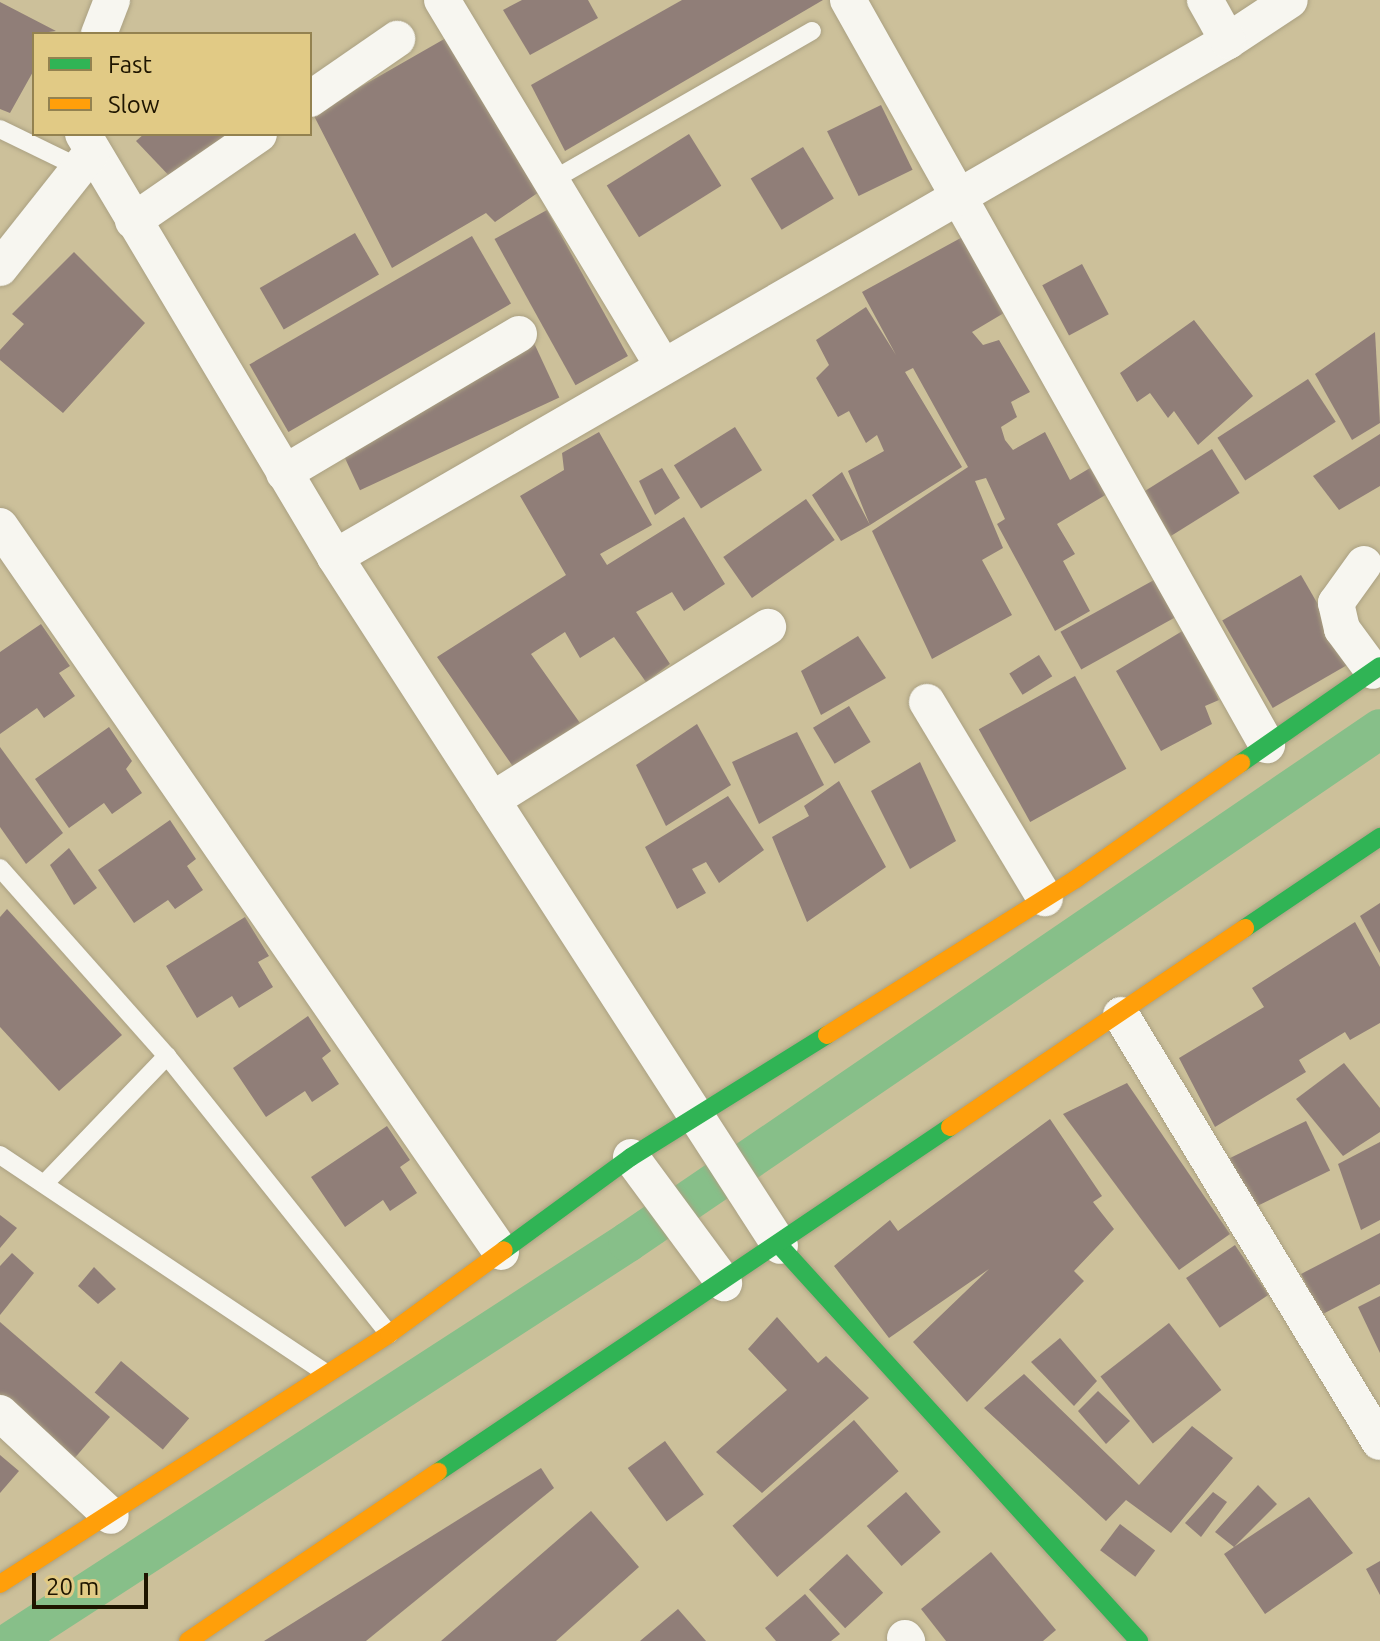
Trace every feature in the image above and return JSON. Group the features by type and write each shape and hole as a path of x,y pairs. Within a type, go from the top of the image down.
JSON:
{"street":[{"path":"100,32 112,0"},
{"path":"442,0 661,363"},
{"path":"848,0 962,196 1267,745"},
{"path":"1205,0 1228,41"},
{"path":"335,557 661,363 962,196 1228,41 1290,0"},
{"path":"312,98 397,39"},
{"path":"133,221 256,136"},
{"path":"0,268 85,151 133,221 335,557 780,1246 1139,1641"},
{"path":"284,473 519,334"},
{"path":"0,526 501,1252"},
{"path":"0,1584 111,1516 389,1334 631,1157 1045,898 1377,668 1342,629 1336,603 1364,564"},
{"path":"492,800 768,627"},
{"path":"927,702 1045,898"},
{"path":"188,1641 780,1246 1380,837"},
{"path":"1121,1015 1380,1442"},
{"path":"631,1157 724,1283"},
{"path":"0,1413 111,1516"}],"lane":[{"path":"551,181 812,31"},
{"path":"0,129 85,151"},
{"path":"0,868 167,1056 389,1334"},
{"path":"46,1182 167,1056"},
{"path":"0,1155 46,1182 326,1373"}],"building":[{"path":"522,0 588,0 598,18 530,55 503,10"},
{"path":"682,0 823,0 565,151 531,85"},
{"path":"0,2 56,31 32,32 32,74 10,113 0,109"},
{"path":"446,38 539,192 495,222 486,213 392,268 313,114"},
{"path":"881,105 913,170 859,196 827,131"},
{"path":"689,134 721,186 639,237 607,185"},
{"path":"142,136 225,136 176,183 136,141"},
{"path":"803,147 834,198 782,230 751,178"},
{"path":"547,210 628,356 575,385 495,239"},
{"path":"355,233 379,275 284,330 260,288"},
{"path":"968,234 1014,307 972,332 983,345 999,340 1030,392 1011,402 1017,417 1001,427 1005,440 1013,450 1045,432 1070,480 1090,468 1107,494 1057,524 1075,554 1063,561 1090,611 1055,631 997,524 1005,519 986,478 975,481 1003,548 982,560 1012,615 932,659 872,531 968,467 913,368 905,372 962,467 870,525 848,471 884,451 877,435 866,443 849,411 838,417 816,378 829,365 816,340 866,307 896,355 862,292"},
{"path":"472,236 511,304 288,432 249,364"},
{"path":"74,252 145,323 63,413 0,360 0,350 24,324 12,314"},
{"path":"1082,264 1109,314 1069,335 1042,285"},
{"path":"1194,320 1253,396 1198,445 1174,411 1168,418 1150,393 1137,402 1120,373"},
{"path":"1375,332 1380,423 1352,440 1315,374"},
{"path":"534,343 559,397 360,490 335,436"},
{"path":"1308,379 1336,422 1245,481 1217,438"},
{"path":"735,427 762,470 701,508 674,465"},
{"path":"599,432 652,525 600,554 607,565 684,517 725,584 684,611 672,592 636,612 670,664 646,682 614,637 580,658 565,632 531,654 580,723 514,768 437,657 566,575 520,496 564,470 562,453"},
{"path":"1380,434 1380,486 1339,510 1313,476"},
{"path":"1212,449 1240,493 1171,536 1143,492"},
{"path":"662,468 680,498 655,515 639,481"},
{"path":"842,472 870,525 841,541 812,495"},
{"path":"806,499 835,540 752,598 723,557"},
{"path":"1301,575 1352,662 1273,708 1222,620"},
{"path":"1154,580 1175,618 1081,669 1060,632"},
{"path":"41,624 70,666 59,673 75,696 44,718 37,708 0,734 0,652"},
{"path":"1184,630 1219,700 1205,706 1212,724 1161,751 1116,671"},
{"path":"858,636 886,678 821,715 801,671"},
{"path":"1039,655 1052,676 1023,695 1009,674"},
{"path":"1075,676 1126,769 1030,822 979,729"},
{"path":"849,706 871,742 835,764 813,728"},
{"path":"697,724 731,785 666,826 636,765"},
{"path":"109,727 132,761 126,769 142,793 112,814 104,803 69,828 35,779"},
{"path":"797,732 824,785 759,824 732,762"},
{"path":"0,747 63,833 26,864 0,827"},
{"path":"920,762 956,841 910,869 871,791"},
{"path":"839,781 886,867 807,922 772,837 809,816 804,806"},
{"path":"728,796 764,850 719,883 706,862 692,869 706,893 677,909 645,847"},
{"path":"170,820 196,859 187,866 203,890 175,909 168,900 134,923 98,870"},
{"path":"69,848 97,888 74,905 50,865"},
{"path":"1380,903 1380,953 1360,916"},
{"path":"7,909 122,1035 59,1091 0,1027 0,917"},
{"path":"245,917 269,956 258,962 273,987 239,1008 232,996 197,1018 166,966"},
{"path":"1355,922 1380,967 1380,1023 1350,1040 1345,1032 1299,1060 1306,1072 1215,1127 1179,1058 1264,1007 1252,988"},
{"path":"308,1016 331,1051 322,1058 339,1084 312,1102 305,1091 266,1117 233,1068"},
{"path":"1344,1063 1380,1108 1380,1132 1343,1156 1296,1099"},
{"path":"1127,1083 1230,1234 1179,1270 1063,1114"},
{"path":"1050,1119 1102,1196 1093,1202 1114,1229 1074,1271 1084,1281 967,1402 913,1342 989,1269 889,1338 834,1266 890,1220 898,1231"},
{"path":"1306,1121 1330,1170 1250,1209 1226,1160"},
{"path":"387,1126 410,1160 400,1167 417,1193 390,1211 383,1200 345,1227 311,1177"},
{"path":"1380,1142 1380,1220 1361,1230 1338,1164"},
{"path":"0,1215 17,1228 0,1248"},
{"path":"1380,1233 1380,1284 1321,1315 1301,1274"},
{"path":"1235,1245 1269,1295 1220,1328 1186,1278"},
{"path":"12,1253 34,1273 0,1315 0,1266"},
{"path":"94,1267 116,1289 98,1304 78,1286"},
{"path":"1380,1296 1380,1353 1358,1307"},
{"path":"777,1317 818,1363 826,1356 869,1398 762,1493 716,1452 787,1390 748,1349"},
{"path":"0,1322 110,1417 73,1460 0,1394"},
{"path":"1169,1323 1221,1390 1153,1444 1100,1377"},
{"path":"1060,1338 1097,1381 1074,1406 1031,1362"},
{"path":"121,1361 189,1418 163,1450 95,1392"},
{"path":"1024,1374 1139,1485 1192,1426 1233,1458 1171,1533 1126,1500 1106,1521 984,1408"},
{"path":"1098,1391 1130,1421 1106,1444 1078,1411"},
{"path":"854,1420 899,1471 777,1577 732,1526"},
{"path":"665,1441 704,1494 667,1521 628,1468"},
{"path":"0,1455 19,1471 0,1493"},
{"path":"541,1468 554,1488 366,1641 264,1641"},
{"path":"1258,1485 1277,1504 1234,1547 1215,1532"},
{"path":"906,1492 941,1532 902,1566 867,1526"},
{"path":"1213,1492 1227,1502 1201,1537 1185,1523"},
{"path":"1309,1497 1353,1553 1265,1614 1224,1554"},
{"path":"591,1511 639,1567 556,1641 441,1641"},
{"path":"1120,1524 1155,1550 1135,1577 1100,1550"},
{"path":"991,1552 1056,1630 1043,1641 946,1641 921,1609"},
{"path":"847,1554 883,1593 845,1628 809,1589"},
{"path":"1380,1561 1380,1595 1366,1569"},
{"path":"805,1594 840,1634 831,1641 776,1641 765,1628"},
{"path":"678,1609 706,1641 640,1641"}],"waterway":[{"path":"12,1641 628,1242 1380,729"}],"traffic: fast":[{"path":"1241,763 1380,666"},
{"path":"1245,928 1380,837"},
{"path":"504,1250 631,1157 827,1035"},
{"path":"438,1472 950,1127"},
{"path":"780,1246 1139,1641"}],"traffic: slow":[{"path":"827,1035 1076,879 1241,763"},
{"path":"950,1127 1245,928"},
{"path":"0,1584 389,1334 504,1250"},
{"path":"188,1641 438,1472"}]}
